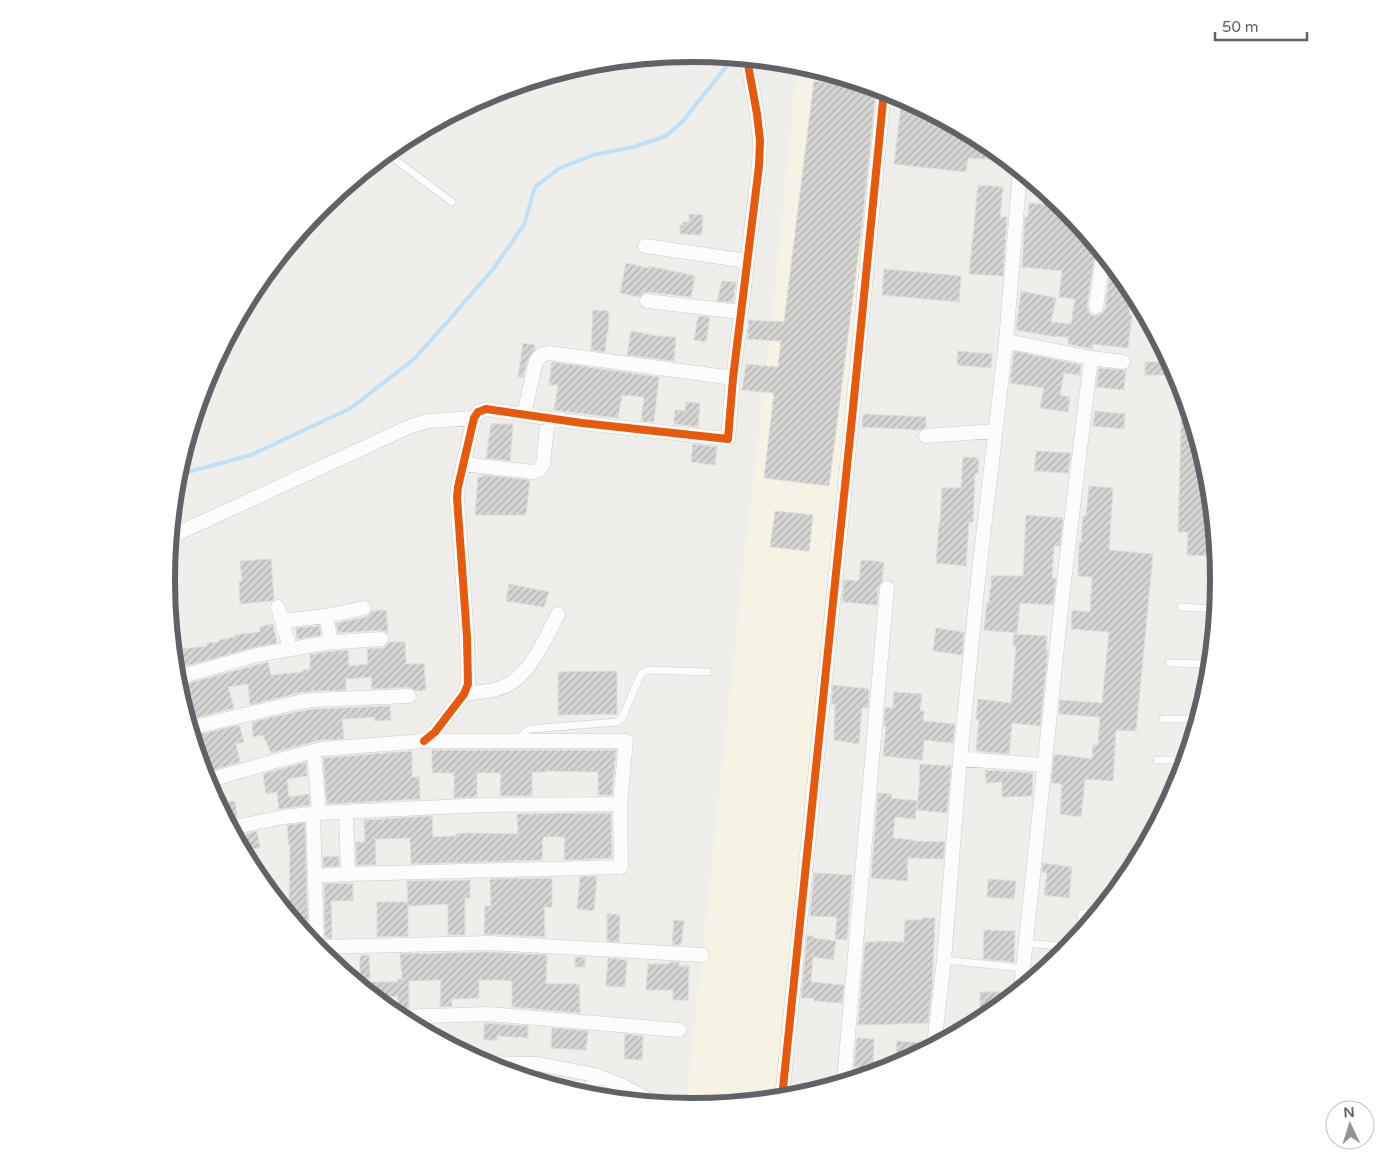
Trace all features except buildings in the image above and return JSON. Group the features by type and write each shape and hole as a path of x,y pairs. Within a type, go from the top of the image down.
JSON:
{"street":[{"path":"424,741 435,732 464,694 468,684 467,637 457,498 474,418 478,412 486,409 582,423 728,439 740,312 759,166 760,140 748,66"},
{"path":"783,1088 883,99"},
{"path":"935,1037 944,960 960,759 978,580 1006,341 1019,179"},
{"path":"645,246 746,261"},
{"path":"1096,307 1102,264"},
{"path":"647,301 740,312"},
{"path":"1006,341 1091,358 1123,362"},
{"path":"524,414 536,361 541,355 549,353 733,378"},
{"path":"1022,979 1044,765 1091,358"},
{"path":"177,534 411,426 428,421 474,418"},
{"path":"463,464 533,472 539,470 542,464 548,418"},
{"path":"926,436 995,432"},
{"path":"845,1074 887,588"},
{"path":"290,649 280,614 326,616 364,608"},
{"path":"464,694 502,688 518,678 535,657 558,614"},
{"path":"326,616 331,642"},
{"path":"184,676 257,655 331,642 381,639"},
{"path":"197,726 299,702 409,696"},
{"path":"214,779 322,749 424,741 626,741 620,804 622,867 316,876"},
{"path":"314,751 317,935"},
{"path":"960,759 1044,765"},
{"path":"237,827 283,817 316,813 484,805 620,804"},
{"path":"346,812 348,874"},
{"path":"328,947 489,943 702,955"},
{"path":"415,1016 488,1014 678,1030"},
{"path":"509,1063 538,1064 595,1075 639,1094"},
{"path":"591,1088 595,1075"}],"lane":[{"path":"394,158 452,202"},
{"path":"1181,607 1209,609"},
{"path":"1169,663 1203,664"},
{"path":"518,741 530,729 617,722 622,718 641,674 646,670 708,672"},
{"path":"1163,719 1191,718"},
{"path":"1157,760 1178,760"},
{"path":"1081,922 1082,913 1088,913"},
{"path":"1026,943 1058,946"},
{"path":"944,960 1023,968"}],"shaded area":[{"path":"796,73 859,90 890,102 783,1090 726,1096 687,1098 746,544 773,310"}],"waterway":[{"path":"187,472 251,455 351,408 414,359 493,269 524,225 535,187 560,168 593,155 633,147 666,136 682,122 728,64"}],"cycle path":[{"path":"424,741 435,732 464,694 468,684 467,637 457,498 474,418 478,412 486,409 582,423 728,439 733,378 759,166 760,140 748,66"},
{"path":"783,1088 883,99"}]}
